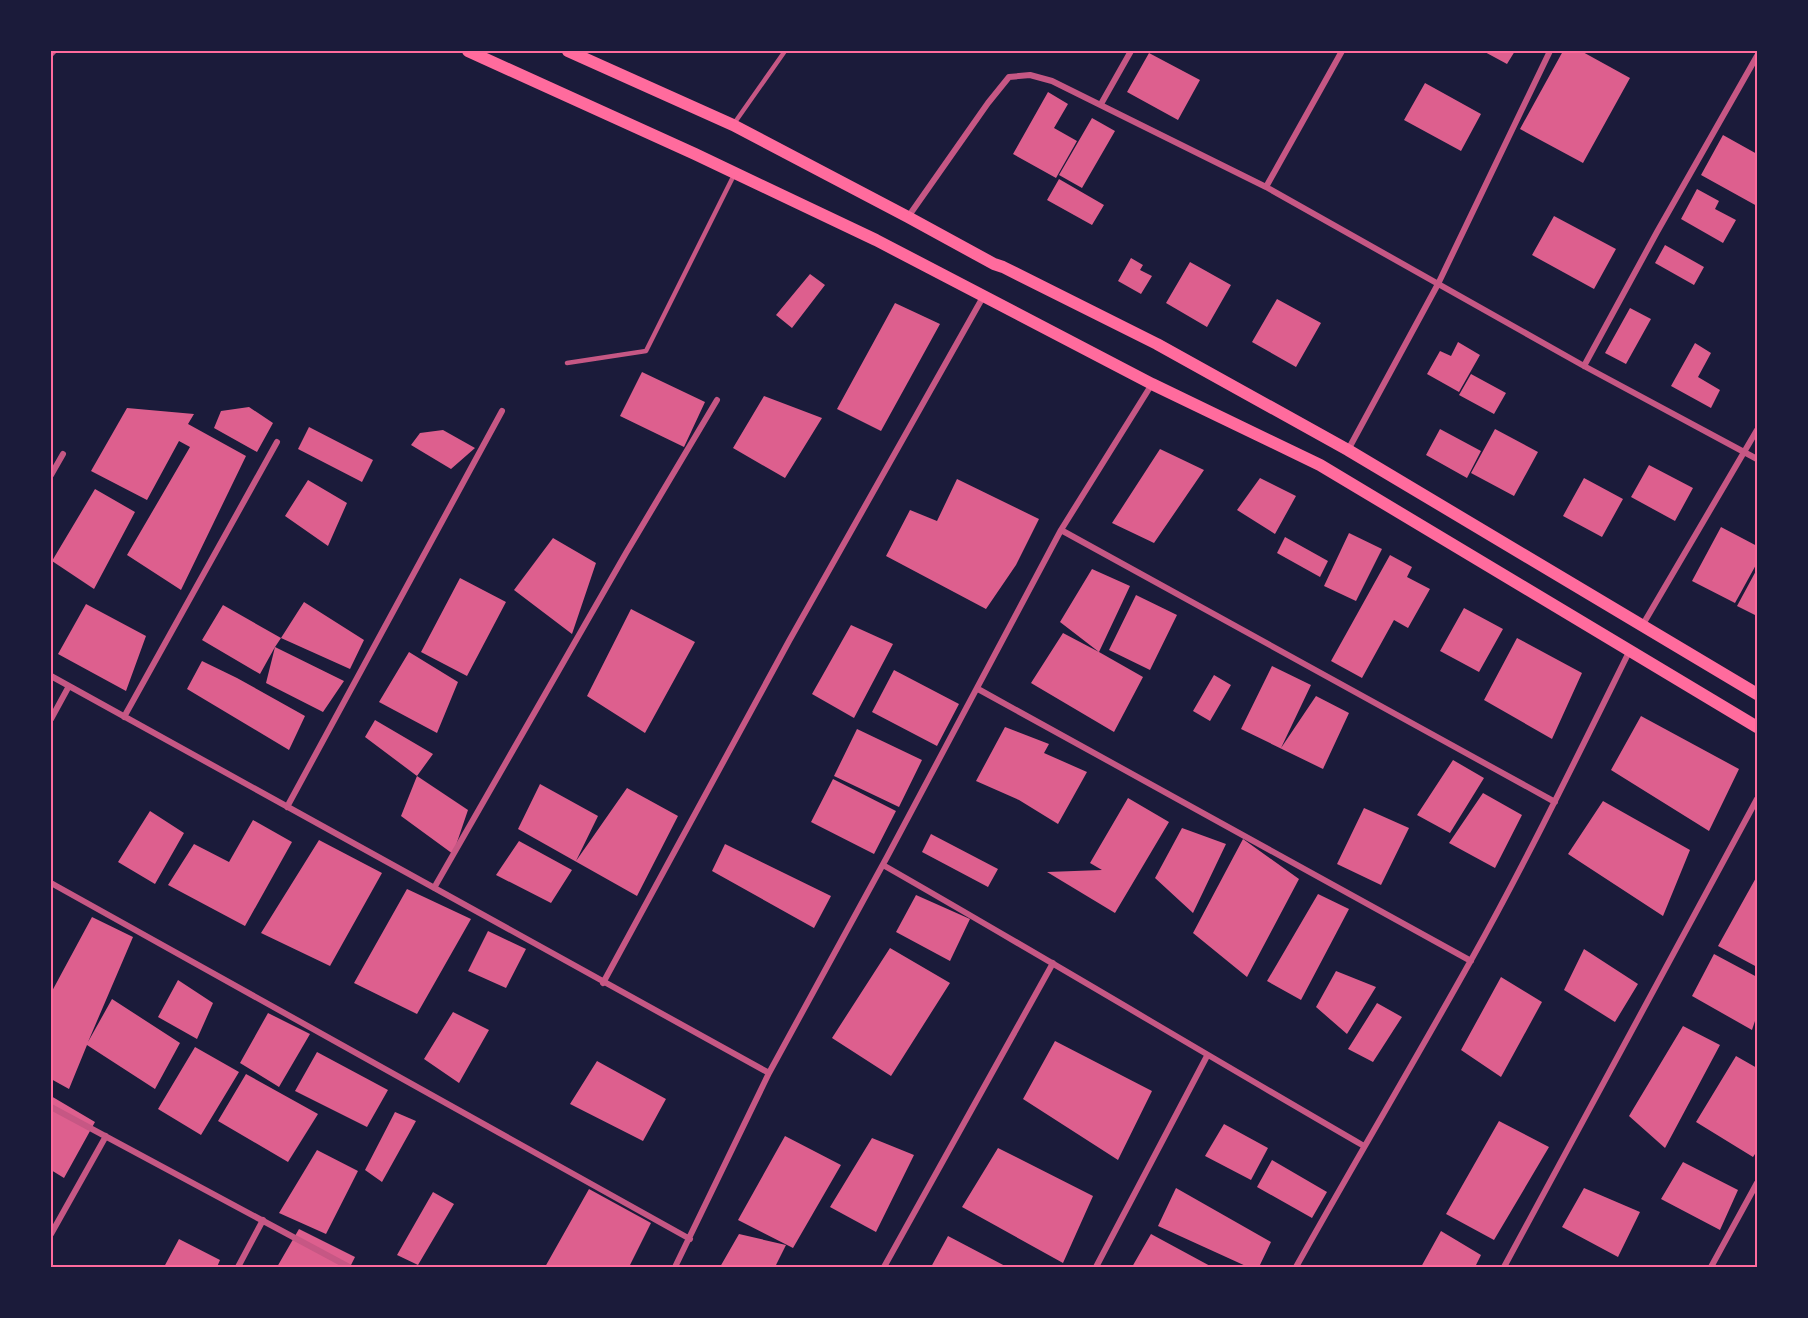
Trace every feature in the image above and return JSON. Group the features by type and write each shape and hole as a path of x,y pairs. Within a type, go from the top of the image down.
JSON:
{"main road":[{"path":"468,51 876,240 1152,384 1320,465 1757,727"},
{"path":"568,51 734,125 994,264 1157,344 1348,450 1757,694"}],"street":[{"path":"1101,104 1131,51"},
{"path":"1266,187 1342,51"},
{"path":"1348,450 1438,284 1550,51"},
{"path":"1584,366 1757,57"},
{"path":"908,217 1010,77 1029,75 1052,81 1266,187 1584,366 1757,459"},
{"path":"603,983 789,641 983,297"},
{"path":"675,1267 769,1073 884,865 1061,530 1152,384"},
{"path":"434,888 626,553 717,400"},
{"path":"287,807 502,411"},
{"path":"1642,626 1757,430"},
{"path":"124,717 277,442"},
{"path":"51,475 63,454"},
{"path":"1061,530 1555,802"},
{"path":"1296,1267 1471,961 1555,802 1630,650"},
{"path":"51,676 769,1073"},
{"path":"51,719 69,686"},
{"path":"978,689 1471,961"},
{"path":"1504,1267 1757,799"},
{"path":"884,865 1364,1146"},
{"path":"51,883 690,1239"},
{"path":"884,1267 1053,963"},
{"path":"1096,1267 1207,1056"},
{"path":"51,1107 349,1267"},
{"path":"51,1234 106,1136"},
{"path":"1711,1267 1757,1183"},
{"path":"238,1267 262,1220"}],"lane":[{"path":"51,55 55,51"},
{"path":"734,125 785,51"},
{"path":"567,363 645,351 735,173"}],"building":[{"path":"1483,51 1515,51 1507,64"},
{"path":"1563,51 1581,51 1630,78 1583,163 1520,129"},
{"path":"1149,53 1200,80 1178,120 1127,92"},
{"path":"1425,83 1481,114 1461,151 1404,120"},
{"path":"1048,92 1068,104 1054,128 1077,141 1056,178 1013,154"},
{"path":"1092,118 1115,131 1082,188 1059,175"},
{"path":"1723,135 1757,154 1757,206 1701,175"},
{"path":"1059,179 1104,205 1092,225 1047,200"},
{"path":"1697,189 1719,201 1715,209 1736,220 1723,243 1681,219"},
{"path":"1554,216 1616,249 1594,289 1532,255"},
{"path":"1665,245 1704,267 1694,285 1655,263"},
{"path":"1131,258 1143,265 1140,270 1152,276 1141,294 1118,281"},
{"path":"1190,262 1231,285 1207,327 1166,303"},
{"path":"810,274 825,285 792,328 776,315"},
{"path":"1277,299 1321,323 1296,367 1252,342"},
{"path":"895,303 940,324 881,431 837,409"},
{"path":"1630,308 1651,319 1626,364 1605,353"},
{"path":"1458,342 1480,355 1459,392 1427,374 1440,351 1451,356"},
{"path":"1695,343 1711,353 1698,377 1720,390 1711,408 1671,386"},
{"path":"642,372 705,402 684,447 620,416"},
{"path":"1471,374 1506,393 1494,414 1459,395"},
{"path":"764,396 822,418 785,478 733,448"},
{"path":"249,407 273,423 257,452 214,428 221,411"},
{"path":"127,408 194,414 188,424 246,456 181,590 127,555 190,447 179,441 147,500 91,471"},
{"path":"309,427 373,460 362,482 298,449"},
{"path":"1440,429 1481,451 1467,478 1426,455"},
{"path":"1495,429 1538,452 1514,496 1471,473"},
{"path":"443,430 475,448 451,469 411,445 420,433"},
{"path":"1160,449 1204,470 1154,543 1112,523"},
{"path":"1649,465 1693,488 1675,521 1631,497"},
{"path":"1260,478 1296,496 1275,534 1237,510"},
{"path":"1584,478 1623,499 1602,537 1563,516"},
{"path":"957,479 1039,519 1016,565 986,609 886,556 910,510 937,521"},
{"path":"308,480 347,503 328,546 285,516"},
{"path":"95,489 135,512 94,589 52,561"},
{"path":"1721,527 1757,546 1757,563 1735,603 1692,581"},
{"path":"1349,533 1382,549 1356,601 1324,586"},
{"path":"1285,537 1328,561 1320,577 1277,553"},
{"path":"553,538 596,563 572,634 514,590"},
{"path":"1390,555 1412,567 1407,577 1430,589 1408,628 1394,620 1362,678 1331,661"},
{"path":"1092,569 1130,586 1099,652 1060,622"},
{"path":"1757,569 1757,616 1737,606"},
{"path":"460,578 506,602 467,676 421,652"},
{"path":"1136,595 1177,615 1150,670 1109,650"},
{"path":"304,602 364,640 350,669 281,638"},
{"path":"86,604 146,636 126,691 58,654"},
{"path":"223,605 281,638 260,674 202,640"},
{"path":"1464,608 1503,629 1479,672 1440,651"},
{"path":"631,609 695,642 645,733 587,696"},
{"path":"851,625 893,644 854,718 812,694"},
{"path":"1063,633 1143,677 1114,732 1031,683"},
{"path":"1517,638 1582,673 1552,739 1484,700"},
{"path":"275,647 344,681 323,712 266,683"},
{"path":"409,652 458,682 437,733 379,702"},
{"path":"202,661 305,716 289,750 187,689"},
{"path":"1272,666 1311,685 1281,748 1316,696 1349,713 1323,769 1241,729"},
{"path":"894,670 959,704 937,746 872,712"},
{"path":"1214,675 1231,685 1210,721 1193,711"},
{"path":"1641,716 1739,769 1709,831 1611,770"},
{"path":"375,720 433,754 417,776 365,737"},
{"path":"1005,727 1049,744 1044,753 1087,772 1058,824 1019,800 976,781"},
{"path":"857,729 922,760 899,807 834,776"},
{"path":"1453,760 1484,778 1450,833 1417,815"},
{"path":"417,776 468,810 453,854 401,816"},
{"path":"833,779 896,811 874,854 811,822"},
{"path":"540,784 598,816 576,861 627,788 678,816 637,896 518,829"},
{"path":"1483,793 1522,815 1495,868 1449,843"},
{"path":"1128,798 1169,822 1115,913 1047,872 1102,870 1090,863"},
{"path":"1603,801 1690,850 1663,916 1568,854"},
{"path":"1364,808 1409,828 1381,885 1337,864"},
{"path":"150,811 184,833 155,884 118,862"},
{"path":"253,820 292,842 245,926 168,885 194,844 229,862"},
{"path":"1182,828 1226,844 1193,913 1155,878"},
{"path":"931,834 998,869 988,887 922,852"},
{"path":"1243,839 1299,879 1247,977 1193,933"},
{"path":"319,840 382,873 330,966 261,933"},
{"path":"519,841 572,870 551,903 496,875"},
{"path":"725,844 831,896 814,928 712,871"},
{"path":"1757,876 1757,967 1718,946"},
{"path":"407,889 471,919 417,1014 354,983"},
{"path":"1318,894 1349,909 1301,1000 1267,981"},
{"path":"916,895 970,919 950,961 896,932"},
{"path":"92,917 133,937 88,1042 112,999 180,1043 155,1089 87,1045 69,1089 51,1079 51,993"},
{"path":"488,931 526,949 506,988 468,971"},
{"path":"890,948 950,983 891,1076 832,1038"},
{"path":"1584,949 1638,984 1615,1022 1564,990"},
{"path":"1714,954 1757,977 1757,1015 1752,1030 1692,996"},
{"path":"1336,971 1376,987 1347,1034 1316,1007"},
{"path":"1501,977 1542,1002 1501,1077 1461,1050"},
{"path":"178,980 213,1003 197,1039 158,1017"},
{"path":"1377,1003 1402,1017 1373,1062 1348,1049"},
{"path":"453,1012 489,1030 459,1083 424,1059"},
{"path":"268,1013 310,1034 279,1087 240,1063"},
{"path":"1683,1026 1720,1045 1665,1148 1629,1116"},
{"path":"1055,1041 1152,1091 1118,1160 1023,1099"},
{"path":"195,1047 239,1072 201,1135 158,1109"},
{"path":"317,1052 388,1090 367,1127 295,1091"},
{"path":"1736,1056 1757,1068 1757,1151 1753,1157 1696,1122"},
{"path":"597,1061 666,1099 643,1141 570,1104"},
{"path":"246,1074 318,1114 288,1162 218,1121"},
{"path":"51,1096 95,1122 64,1178 51,1170"},
{"path":"395,1112 416,1121 382,1182 365,1170"},
{"path":"1499,1121 1549,1147 1494,1240 1446,1214"},
{"path":"1224,1124 1268,1148 1251,1180 1205,1156"},
{"path":"785,1136 841,1165 793,1248 738,1220"},
{"path":"872,1138 914,1155 876,1232 830,1207"},
{"path":"998,1148 1093,1196 1063,1263 962,1207"},
{"path":"317,1150 358,1171 326,1234 279,1213"},
{"path":"1272,1160 1327,1192 1312,1218 1257,1187"},
{"path":"1683,1162 1738,1190 1720,1230 1661,1199"},
{"path":"1176,1188 1271,1242 1259,1267 1248,1267 1158,1226"},
{"path":"1584,1188 1640,1212 1618,1257 1562,1227"},
{"path":"589,1189 651,1223 629,1267 545,1267"},
{"path":"433,1192 454,1204 418,1265 397,1255"},
{"path":"299,1229 355,1257 350,1267 277,1267"},
{"path":"1441,1231 1481,1255 1475,1267 1421,1267"},
{"path":"739,1234 786,1245 775,1267 720,1267"},
{"path":"1151,1234 1212,1267 1132,1267"},
{"path":"948,1236 1007,1267 931,1267"},
{"path":"179,1239 220,1260 217,1267 164,1267"}]}
